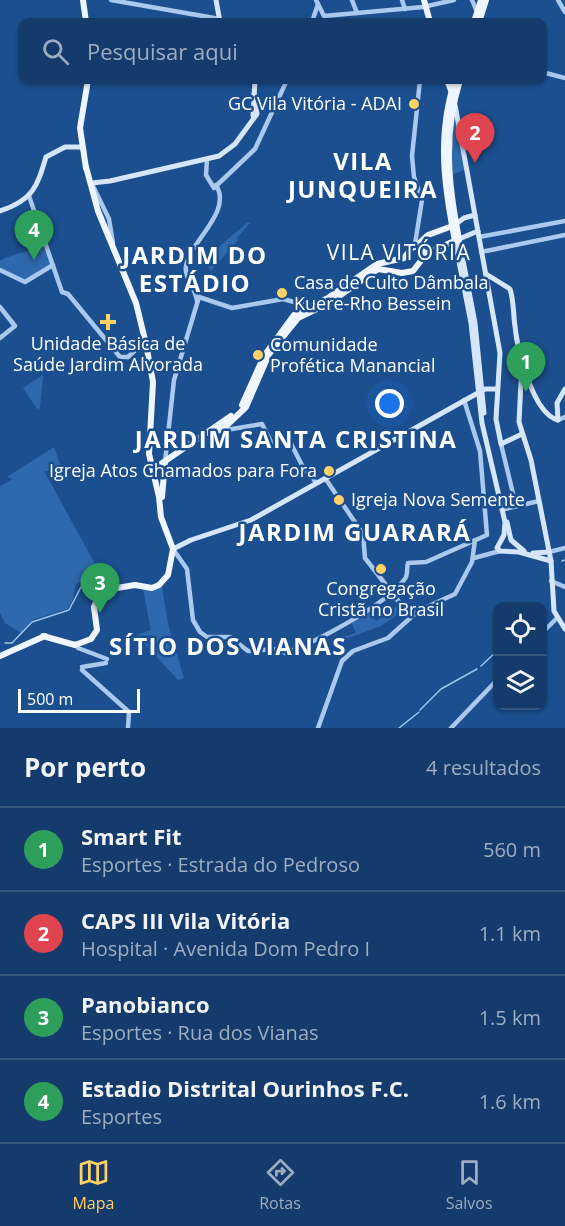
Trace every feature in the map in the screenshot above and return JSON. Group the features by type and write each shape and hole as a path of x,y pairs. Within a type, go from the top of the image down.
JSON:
{"main road":[{"path":"83,0 85,18"},
{"path":"216,0 219,18"},
{"path":"477,15 480,0"},
{"path":"477,15 486,0"},
{"path":"425,3 429,18"},
{"path":"87,84 80,128 82,148 111,248 136,303 145,341 153,382 149,440 153,469 160,489"},
{"path":"91,183 110,182 207,159 230,149 252,118 255,84"},
{"path":"456,84 444,130 443,163 452,226 475,323 484,422 513,542 508,550"},
{"path":"453,97 500,355 496,418 501,444 522,434"},
{"path":"455,113 448,168 452,226 447,239 456,240"},
{"path":"0,212 29,196 39,183 45,157 65,147 82,148"},
{"path":"153,469 220,429 243,404 264,356 294,315 334,297 381,266 402,259 417,243 430,234 475,215"},
{"path":"381,266 406,273 417,269 426,254 456,240 478,234"},
{"path":"417,243 426,254"},
{"path":"486,274 511,290 522,361 537,402 550,417 558,420 557,403 565,389"},
{"path":"522,361 519,419 530,457 545,554 550,562 554,619 565,630"},
{"path":"480,395 487,387 499,381"},
{"path":"172,548 251,520 464,400 480,395 492,387 497,389"},
{"path":"480,395 505,520 499,548 545,554"},
{"path":"2,653 43,636 75,644 85,640 93,634 92,605 98,593 111,587 159,582 166,574 172,548 161,517 160,506 160,489 165,462"},
{"path":"503,537 523,551 545,554"},
{"path":"545,554 550,562"}],"street":[{"path":"111,0 205,18"},
{"path":"156,8 158,0"},
{"path":"352,0 357,13"},
{"path":"402,0 405,9"},
{"path":"316,2 324,16 405,9 425,3 454,0"},
{"path":"558,0 565,12"},
{"path":"313,18 316,2"},
{"path":"547,73 565,78"},
{"path":"285,84 255,149 221,179 216,190 217,211 186,263 189,282 198,296 232,308 283,299 312,306"},
{"path":"417,243 422,197 414,177 412,156 420,84"},
{"path":"207,159 206,173 216,190"},
{"path":"216,190 226,189"},
{"path":"29,196 62,292 68,294 120,357 128,357 145,341"},
{"path":"478,234 565,221"},
{"path":"482,252 565,235"},
{"path":"0,270 25,282 53,265"},
{"path":"165,462 174,380 198,296"},
{"path":"0,307 14,328 0,338"},
{"path":"172,548 187,569 193,620 207,637 231,637 248,651 279,649 285,652 327,636 406,578 408,562 425,562 486,536 488,531 480,451 464,400"},
{"path":"558,420 565,417"},
{"path":"220,429 262,424 272,444 287,436 305,471 316,483"},
{"path":"501,444 516,506"},
{"path":"325,478 363,534 365,558 410,616"},
{"path":"505,508 538,501"},
{"path":"318,728 342,661 353,651 388,638 410,616 455,594 474,558 475,540"},
{"path":"474,558 499,548"},
{"path":"545,554 565,548"},
{"path":"552,581 565,587"},
{"path":"547,628 554,619"},
{"path":"75,644 104,660 82,669 129,712 128,728"},
{"path":"451,728 493,684"}],"shaded area":[{"path":"454,115 466,169 450,176"},
{"path":"247,223 250,223 237,238 238,240 211,271 206,264 222,244"},
{"path":"43,246 51,265 24,281 0,269 0,261 5,258"},
{"path":"43,375 40,408 37,409 23,388"},
{"path":"54,447 63,472 44,471 100,573 76,584 72,602 67,609 32,620 21,633 5,623 0,613 0,486 13,479 7,477"},
{"path":"162,587 168,624 184,678 178,680 136,635 151,630 143,589 153,590"},
{"path":"400,604 404,610 381,626 348,638 337,645 333,634 336,638 356,633 351,622 369,611 376,621"}],"waterway":[{"path":"5,643 12,643 32,622 69,610 81,587 102,581"},
{"path":"481,666 493,655"},
{"path":"420,710 441,689 477,669"},
{"path":"399,728 419,712"}],"place":[{"name":"GC Vila Vitória - ADAI","path":"414,104"},
{"name":"CAPS III Vila Vitória","path":"475,163"},
{"name":"Estadio Distrital Ourinhos F.C.","path":"34,260"},
{"name":"Casa de Culto Dâmbala Kuere-Rho Bessein","path":"282,293"},
{"name":"Unidade Básica de Saúde Jardim Alvorada","path":"108,322"},
{"name":"Comunidade Profética Manancial","path":"258,355"},
{"name":"Smart Fit","path":"526,392"},
{"name":"Igreja Atos Chamados para Fora","path":"329,471"},
{"name":"Igreja Nova Semente","path":"339,500"},
{"name":"Congregação Cristã no Brasil","path":"381,569"},
{"name":"Panobianco","path":"100,613"}],"district":[{"name":"VILA JUNQUEIRA","path":"363,176"},
{"name":"VILA VITÓRIA","path":"399,253"},
{"name":"JARDIM DO ESTÁDIO","path":"195,270"},
{"name":"JARDIM SANTA CRISTINA","path":"296,440"},
{"name":"JARDIM GUARARÁ","path":"355,533"},
{"name":"SÍTIO DOS VIANAS","path":"228,647"}]}
